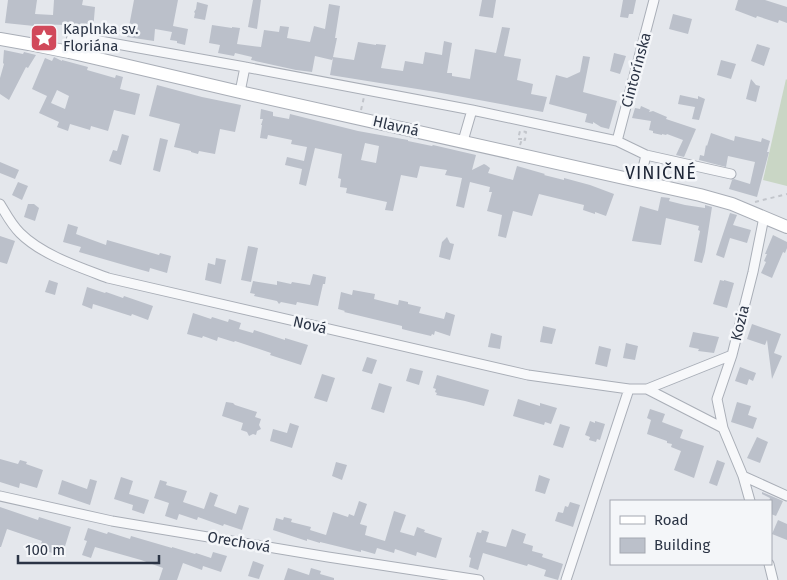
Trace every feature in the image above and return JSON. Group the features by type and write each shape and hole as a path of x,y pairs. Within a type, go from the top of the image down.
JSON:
{"main road":[{"name":"Hlavná","path":"0,39 70,52 716,199 787,228"}],"street":[{"name":"Cintorínska","path":"618,141 654,0"},
{"path":"70,52 72,36 245,67 472,110 618,141 646,155 731,174"},
{"path":"240,92 245,67"},
{"path":"462,141 472,110"},
{"path":"640,181 646,155"},
{"name":"Nová","path":"0,204 14,225 35,244 73,265 108,278 528,375 629,389 647,389 732,355"},
{"name":"Kozia","path":"750,500 743,476 723,428 716,399 732,355 753,272 764,217"},
{"path":"566,580 629,389"},
{"name":"Nová","path":"647,389 723,428"},
{"path":"743,476 787,496"},
{"name":"Orechová","path":"0,496 112,521 479,580"},
{"path":"769,565 771,578"}],"path":[{"path":"520,148 522,139"}],"green space":[{"path":"787,80 787,186 763,180"}],"building":[{"path":"8,0 37,0 35,14 53,15 54,0 83,0 82,5 95,7 93,31 65,28 65,25 34,24 34,26 5,23"},
{"path":"134,0 178,0 173,26 188,29 185,45 170,40 172,32 155,29 154,41 127,37"},
{"path":"253,0 261,0 257,29 248,27"},
{"path":"482,0 496,0 493,18 479,16"},
{"path":"623,0 636,0 633,14 629,14 628,18 620,17"},
{"path":"738,0 765,0 787,7 787,23 779,20 778,23 757,16 756,18 735,10"},
{"path":"197,2 208,5 205,20 194,18"},
{"path":"329,4 340,6 333,57 354,60 358,42 386,45 381,68 403,71 405,61 423,64 425,52 442,55 444,41 452,43 447,73 452,73 452,76 470,79 475,49 496,53 502,27 510,28 504,56 521,59 517,80 533,84 531,94 547,97 543,112 330,75 333,58 332,60 315,56 312,72 251,60 252,57 235,53 234,56 218,53 220,45 209,43 212,25 240,28 237,44 261,47 264,30 279,32 280,26 289,27 287,38 310,42 314,26 325,29"},
{"path":"673,14 692,19 688,34 669,29"},
{"path":"757,44 770,48 764,66 751,61"},
{"path":"4,50 36,55 28,68 26,67 9,100 0,94"},
{"path":"614,53 626,56 620,74 610,71"},
{"path":"583,56 590,57 583,92 617,101 609,129 593,122 593,124 585,122 587,114 549,104 556,75 567,78 580,72"},
{"path":"54,57 62,61 88,67 87,70 115,78 116,75 123,77 120,89 140,94 135,115 114,110 108,131 91,126 90,130 70,124 68,131 57,127 59,122 39,113 47,96 32,89 45,58 52,61","holes":["57,90 69,96 65,109 51,103"]},
{"path":"721,60 736,64 731,79 717,75"},
{"path":"751,79 756,85 760,86 756,102 746,99"},
{"path":"157,85 241,105 235,132 220,129 215,154 199,151 198,154 174,147 180,124 149,116"},
{"path":"680,95 698,99 698,96 705,99 699,120 692,119 695,107 678,104"},
{"path":"641,106 650,110 649,112 653,111 667,117 666,119 696,129 684,157 676,155 683,140 667,134 653,133 653,131 649,130 651,121 632,118 635,108 640,109"},
{"path":"261,109 273,112 273,116 289,119 290,114 358,131 476,155 472,170 484,164 490,168 488,173 513,180 517,166 544,175 590,185 614,194 606,216 583,210 584,205 539,194 532,216 513,211 506,238 498,236 502,215 487,211 492,192 489,192 490,187 470,182 464,208 456,206 462,178 445,175 447,170 420,166 417,178 401,175 393,211 385,210 387,202 346,193 347,188 340,187 341,179 338,178 342,154 315,148 306,186 299,184 302,169 285,165 287,157 304,161 307,147 291,144 292,140 268,135 267,139 260,138 263,119 260,119","holes":["365,143 379,146 376,163 361,160"]},
{"path":"711,133 734,141 735,136 761,142 762,138 770,141 767,152 769,152 757,197 729,189 734,179 750,184 755,162 728,156 726,167 699,160 700,155 704,156"},
{"path":"122,134 129,136 121,165 109,161 113,150 117,151"},
{"path":"160,138 168,140 160,172 153,170"},
{"path":"0,162 19,170 15,179 0,173"},
{"path":"18,182 28,186 22,200 12,195"},
{"path":"661,197 670,198 669,201 685,205 705,208 705,205 712,207 702,263 694,261 700,231 698,230 699,226 666,218 661,245 632,241 640,206 658,211"},
{"path":"28,204 34,204 39,208 35,221 24,217"},
{"path":"730,213 737,215 733,225 751,230 747,243 730,238 724,258 716,255"},
{"path":"68,224 78,227 76,234 106,245 107,240 159,255 160,253 171,256 167,273 150,268 149,272 79,252 81,247 63,242"},
{"path":"773,235 787,242 787,248 785,253 783,252 772,278 761,273 766,262 764,261 767,254 765,254"},
{"path":"0,236 15,241 7,264 0,262"},
{"path":"447,237 450,243 454,244 450,260 439,257 442,242"},
{"path":"248,246 258,248 251,282 241,280"},
{"path":"216,258 226,260 221,284 205,280 208,263 215,265"},
{"path":"313,274 326,277 318,306 297,302 296,305 281,302 279,304 277,301 254,296 255,294 250,293 253,281 277,285 277,281 310,285"},
{"path":"49,280 58,283 55,295 45,292"},
{"path":"720,280 734,283 727,308 713,304"},
{"path":"87,287 123,298 124,296 153,306 148,320 93,304 92,309 82,305"},
{"path":"353,290 375,294 374,299 398,305 399,300 408,302 408,304 421,307 419,313 444,319 446,312 455,315 450,336 435,331 434,335 432,334 431,336 414,332 402,329 402,326 338,309 341,292 352,295"},
{"path":"193,313 228,322 229,319 241,323 239,329 253,333 254,330 308,345 301,365 235,341 218,337 217,341 203,336 202,338 187,334"},
{"path":"752,324 781,334 774,353 782,356 772,379 767,340 765,345 747,339"},
{"path":"543,326 556,329 552,344 540,342"},
{"path":"693,332 719,337 714,353 698,351 699,349 689,347"},
{"path":"491,333 502,336 500,349 488,347"},
{"path":"626,343 638,346 635,360 623,358"},
{"path":"599,346 611,349 607,367 595,364"},
{"path":"367,357 377,360 372,374 362,371"},
{"path":"740,367 756,373 753,381 749,379 747,385 735,381"},
{"path":"410,368 423,371 419,385 406,381"},
{"path":"322,374 335,378 327,402 314,398"},
{"path":"437,375 489,390 484,406 436,395 436,389 433,388"},
{"path":"379,383 392,387 384,413 371,409"},
{"path":"518,399 540,406 540,403 557,408 551,424 545,422 544,425 513,416"},
{"path":"226,402 257,412 255,417 261,419 259,425 261,429 257,431 256,435 249,436 247,432 241,430 243,423 222,416"},
{"path":"737,402 751,406 748,415 757,418 753,429 731,422"},
{"path":"650,409 665,414 662,422 683,430 680,438 704,446 694,478 674,470 681,451 671,447 672,444 667,443 667,441 647,434 651,420 647,418"},
{"path":"590,421 605,424 600,440 597,439 596,442 589,440 590,437 585,435"},
{"path":"290,423 299,426 292,448 270,441 273,429 287,433"},
{"path":"560,424 570,427 563,448 553,445"},
{"path":"757,437 768,442 760,463 747,458"},
{"path":"0,459 18,464 20,460 43,470 37,488 20,483 19,488 0,482"},
{"path":"717,460 725,463 717,486 709,483"},
{"path":"336,462 347,465 342,480 332,476"},
{"path":"539,475 550,479 545,494 535,491"},
{"path":"121,477 133,481 129,494 149,500 144,514 132,510 133,505 114,499"},
{"path":"90,479 97,481 90,505 58,494 62,480 87,489"},
{"path":"160,480 167,482 166,485 187,491 183,502 204,509 210,492 218,495 214,506 236,514 239,505 249,508 242,530 224,524 223,526 198,517 197,520 179,514 177,520 165,516 169,503 154,498"},
{"path":"762,492 783,501 776,516 772,514 772,500 762,494"},
{"path":"359,501 367,504 360,524 367,526 365,535 385,541 394,511 406,515 400,532 414,536 417,527 425,530 424,532 442,538 436,558 417,552 416,556 395,549 394,553 377,548 375,554 361,550 361,552 307,539 307,541 273,530 276,518 283,520 284,517 292,519 291,522 311,527 310,530 326,535 333,512 348,517 349,514 354,516"},
{"path":"570,502 580,505 573,527 555,521 558,512 563,513 565,506 568,507"},
{"path":"0,507 38,520 39,517 71,527 62,556 39,549 42,541 7,529 0,547"},
{"path":"778,520 787,524 787,540 772,534"},
{"path":"88,528 130,539 131,536 211,558 213,552 227,556 221,572 203,566 202,570 183,563 177,580 159,580 163,568 141,560 95,547 91,558 82,555 87,541 84,540"},
{"path":"512,529 526,534 523,543 533,546 532,551 543,554 542,557 563,564 558,580 544,576 546,570 483,553 478,570 469,567 471,558 469,557 477,532 481,533 482,530 489,532 486,542 506,547"},
{"path":"253,561 264,565 259,579 248,576"},
{"path":"288,568 309,575 311,568 321,571 320,574 334,578 334,580 284,580"}],"place":[{"name":"Kaplnka sv. Floriána","path":"44,38"}],"district":[{"name":"VINIČNÉ","path":"661,173"}]}
